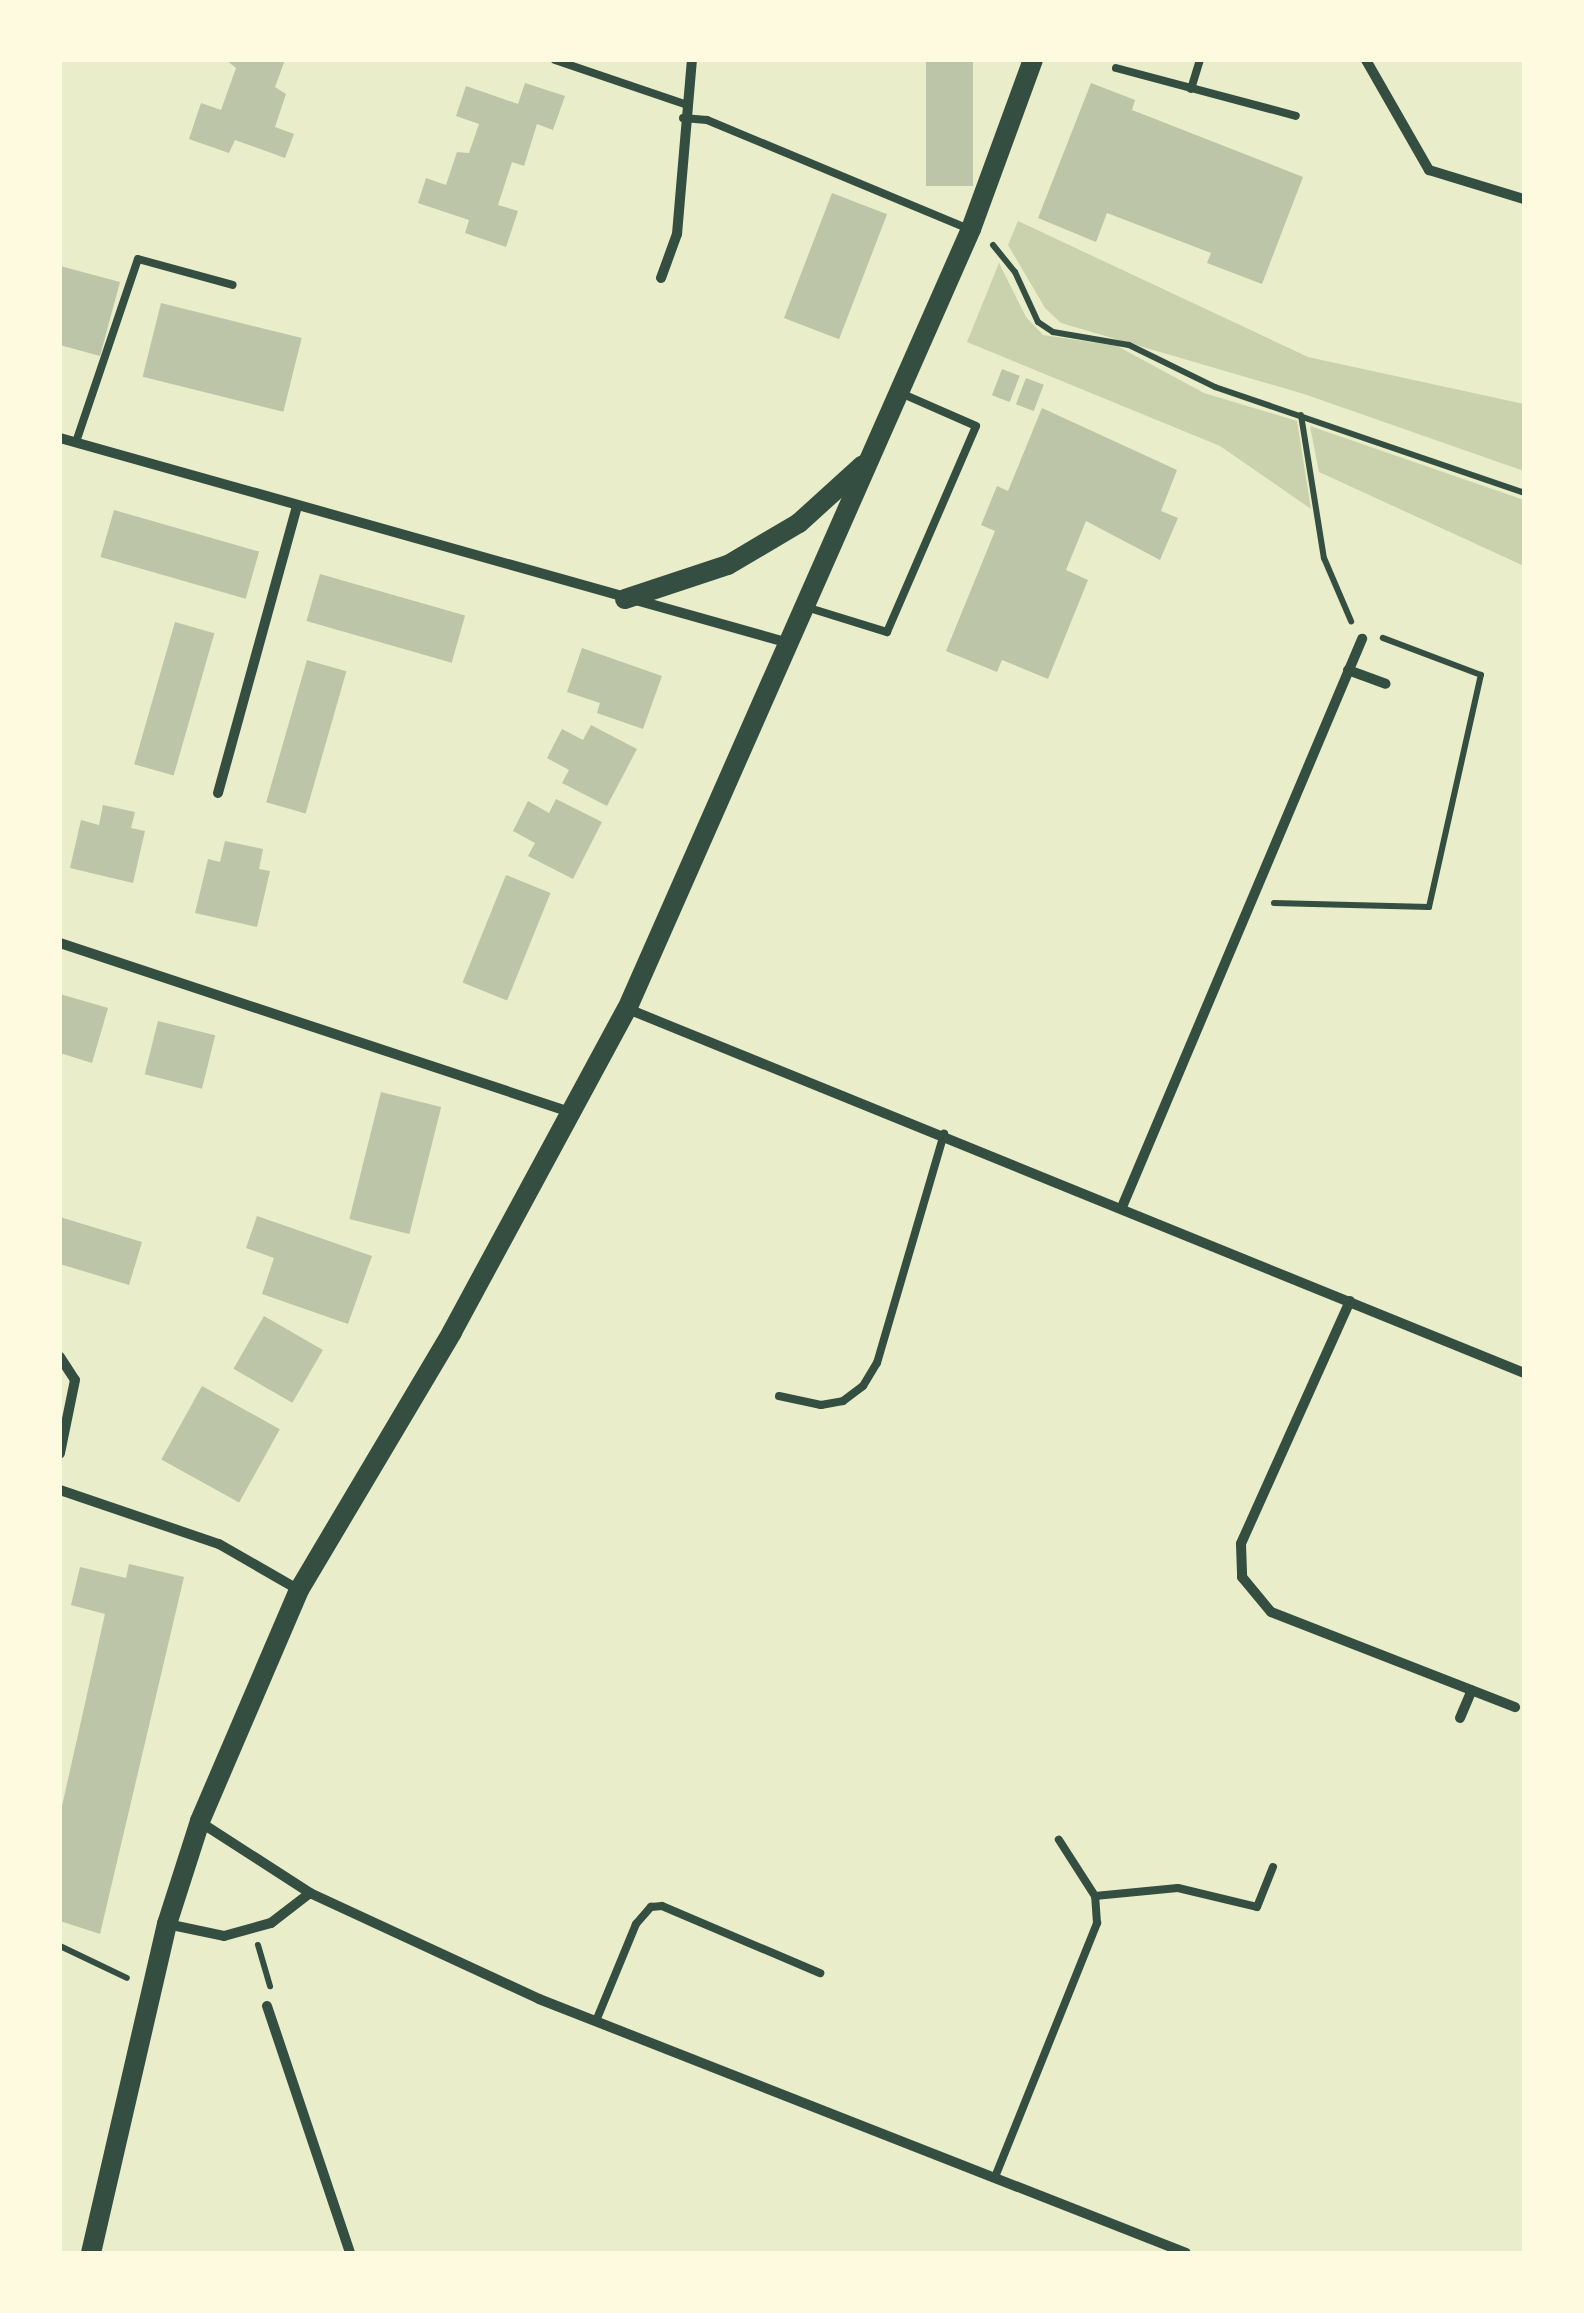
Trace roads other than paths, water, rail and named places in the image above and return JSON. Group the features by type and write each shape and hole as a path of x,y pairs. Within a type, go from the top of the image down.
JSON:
{"main road":[{"path":"92,2253 167,1924 200,1821 299,1590 452,1332 627,1008 970,231 1033,60"},
{"path":"625,599 696,580 763,546 822,505 874,455"}],"street":[{"path":"662,278 677,234 684,104 692,60"},
{"path":"1366,60 1429,170 1524,198"},
{"path":"60,438 790,644"},
{"path":"218,793 298,506"},
{"path":"1122,1207 1362,639"},
{"path":"1348,670 1386,684"},
{"path":"60,943 570,1112"},
{"path":"627,1008 1524,1373"},
{"path":"1350,1301 1241,1544 1242,1577 1271,1612 1515,1707"},
{"path":"60,1358 75,1380 60,1453"},
{"path":"60,1490 219,1544 299,1590"},
{"path":"1460,1718 1472,1690"},
{"path":"200,1821 310,1893 596,2020 1186,2253"},
{"path":"167,1924 224,1936 271,1923 310,1893"},
{"path":"267,2006 350,2253"}],"lane":[{"path":"554,60 684,104"},
{"path":"1191,88 1200,60"},
{"path":"1116,68 1296,116"},
{"path":"683,118 706,120 970,231"},
{"path":"76,442 138,259 233,285"},
{"path":"806,607 888,632 976,426 900,393"},
{"path":"779,1396 822,1405 844,1401 863,1386 877,1363 944,1134"},
{"path":"994,2177 1097,1923 1095,1896 1058,1840"},
{"path":"1095,1896 1178,1888 1257,1907 1273,1867"},
{"path":"596,2020 636,1924 650,1908 662,1906 820,1973"}]}
